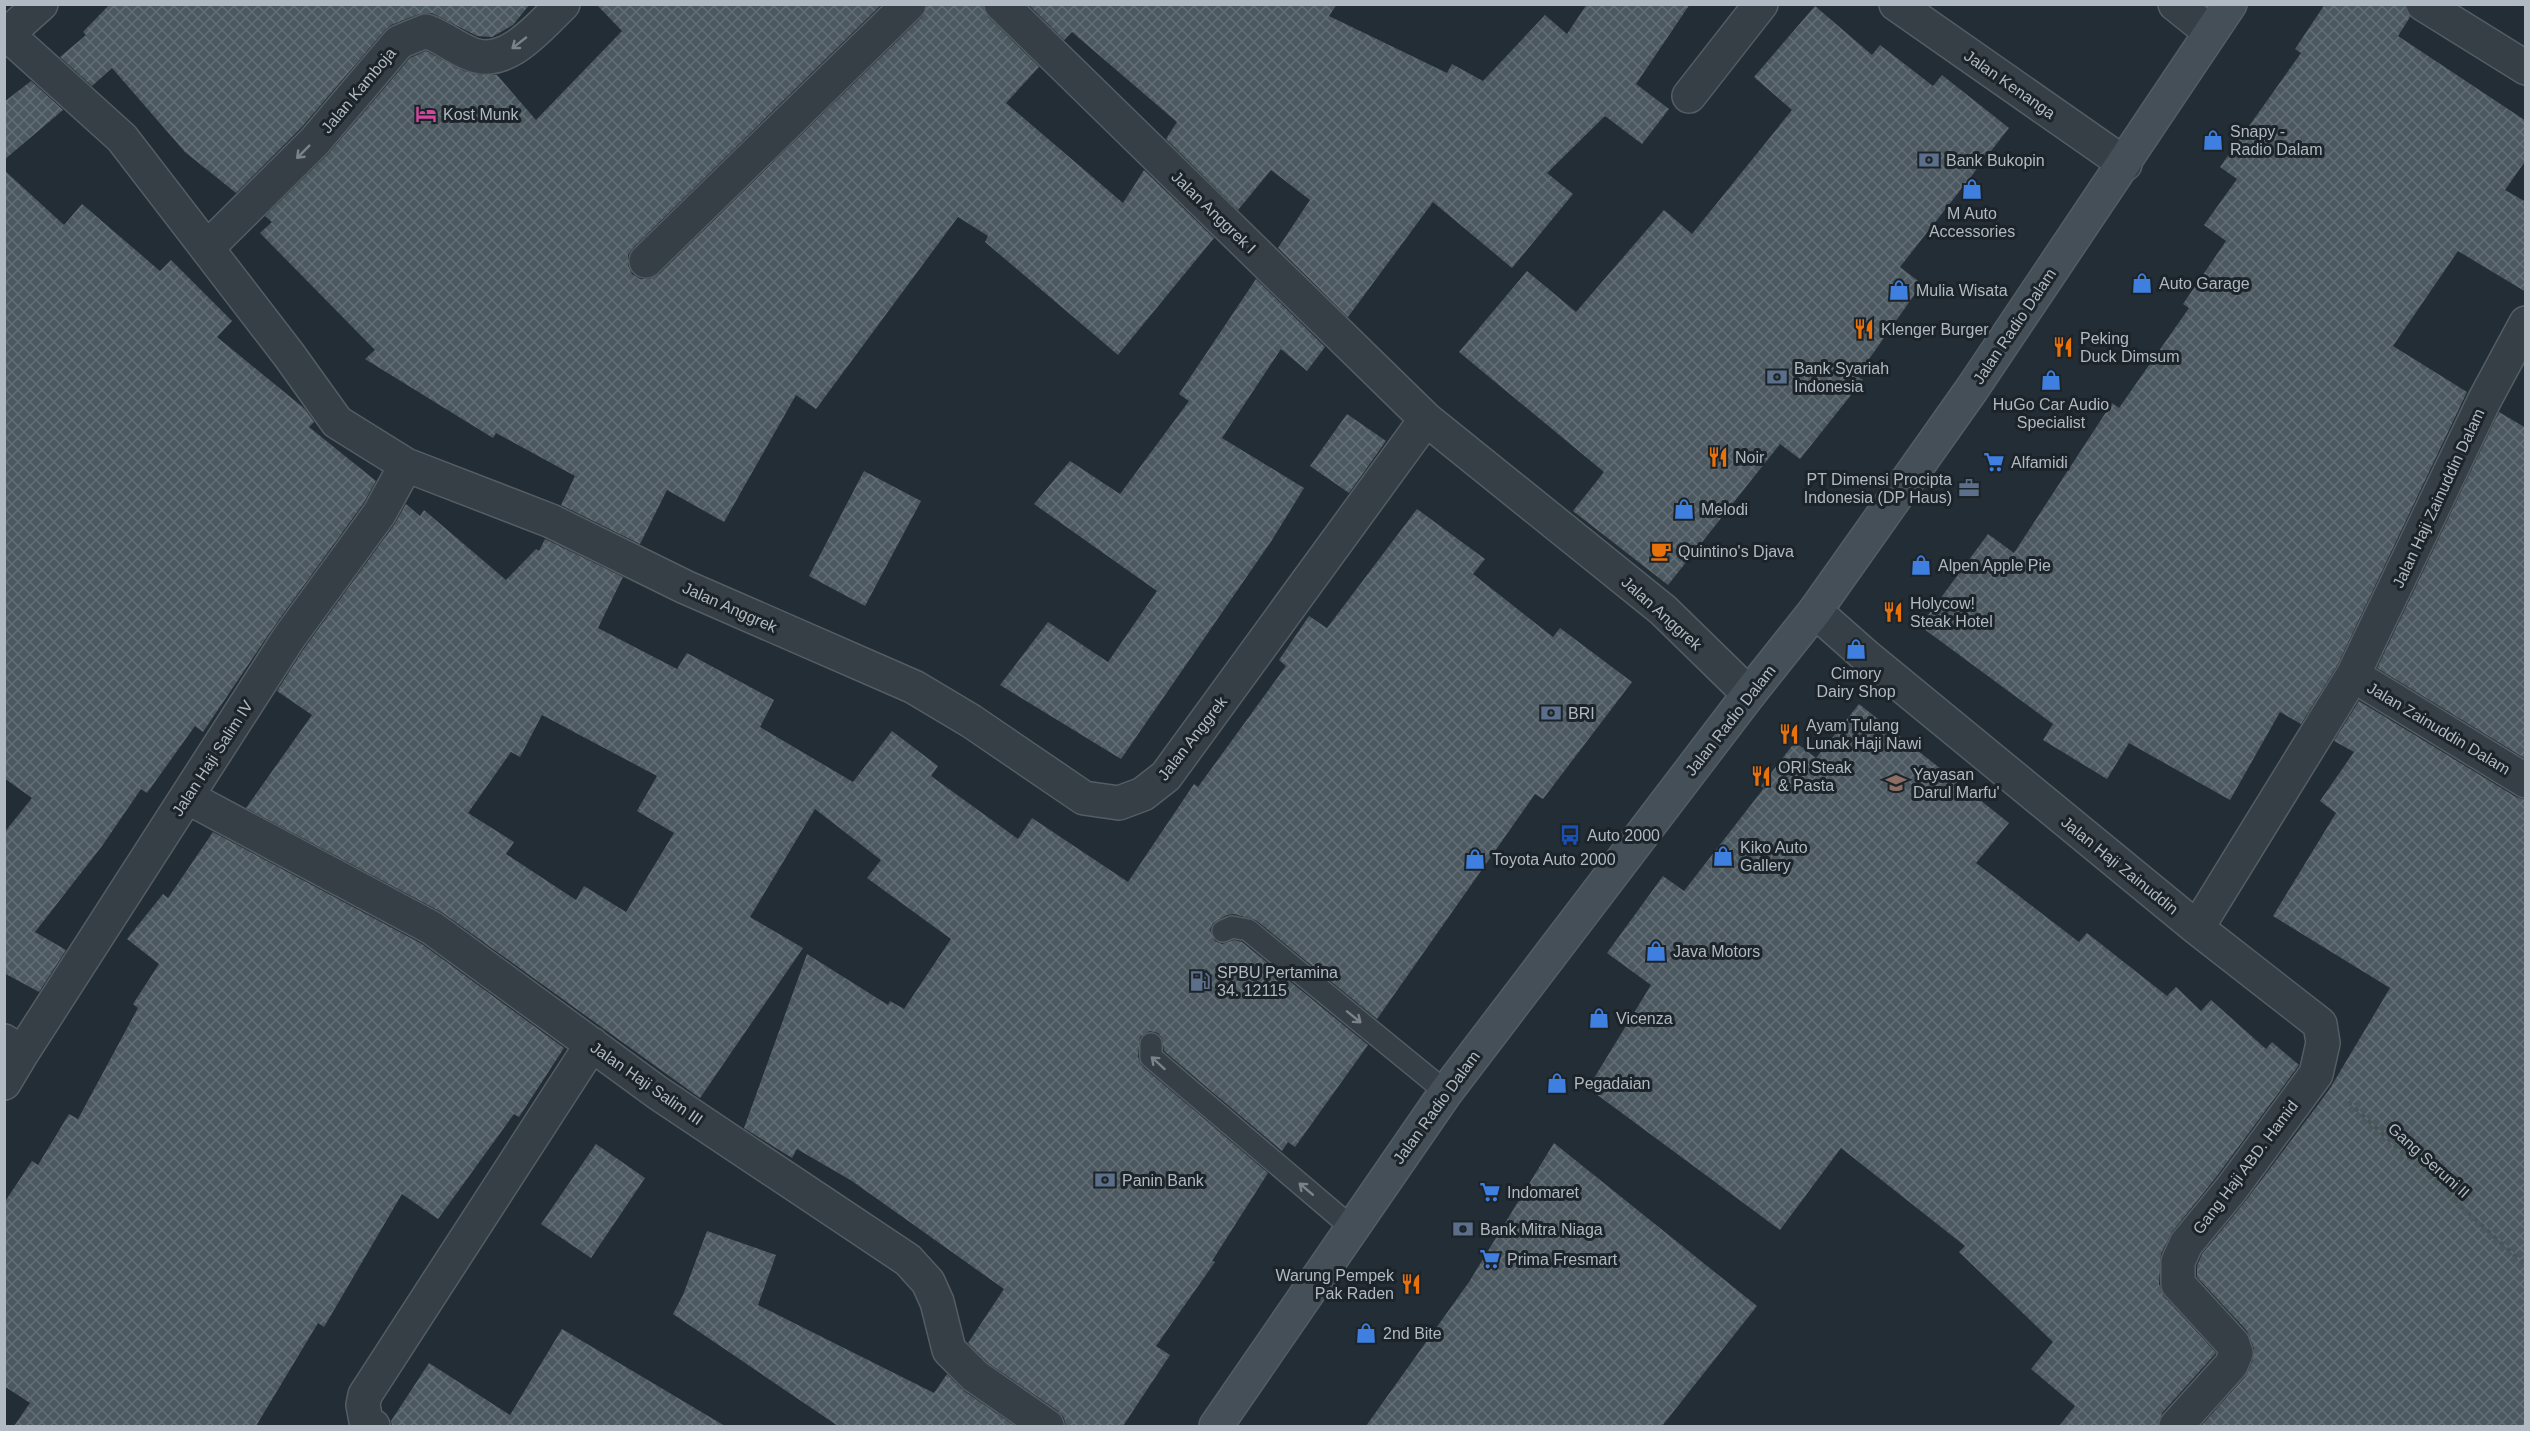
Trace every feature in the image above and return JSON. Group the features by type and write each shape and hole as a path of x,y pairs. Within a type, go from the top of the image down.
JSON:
{"main road":[{"name":"Jalan Radio Dalam","path":"1216,1426 1446,1092 1749,694 1815,611 2125,164 2230,4"}],"street":[{"path":"6,36 40,4"},
{"name":"Jalan Kamboja","path":"207,248 315,141 399,42 426,31 442,36 470,54 488,59 515,47 563,4"},
{"path":"646,261 909,4"},
{"name":"Jalan Anggrek I","path":"1001,4 1426,418"},
{"path":"1689,96 1761,4"},
{"name":"Jalan Kenanga","path":"1896,4 2125,164"},
{"path":"2175,4 2210,32"},
{"path":"2423,4 2526,68"},
{"name":"Jalan Anggrek","path":"6,36 122,138 338,423 406,465 550,521 725,605 914,687 971,721 1084,798 1119,803 1143,794 1166,776 1426,418 1663,610 1749,694"},
{"name":"Jalan Haji Zainuddin Dalam","path":"2353,675 2484,401 2526,322"},
{"name":"Jalan Haji Salim IV","path":"4,1083 13,1047 187,797 288,639 379,514 406,465"},
{"name":"Jalan Haji Zainuddin","path":"1815,611 1867,657 2197,928"},
{"path":"2197,928 2353,675"},
{"name":"Jalan Zainuddin Dalam","path":"2353,675 2526,781"},
{"name":"Jalan Haji Salim III","path":"187,797 432,928 658,1093 908,1260 928,1282 937,1302 949,1350 975,1376 1047,1426"},
{"name":"Gang Haji ABD. Hamid","path":"2176,1426 2231,1365 2236,1353 2233,1344 2178,1284 2178,1262 2186,1244 2232,1188 2316,1074 2323,1042 2320,1024 2197,928"},
{"path":"373,1426 366,1421 363,1405 365,1395 592,1044"}],"lane":[{"path":"1223,931 1232,927 1248,930 1446,1092"},
{"path":"1151,1044 1150,1057 1351,1227"}],"path":[{"name":"Gang Seruni II","path":"2316,1074 2526,1266"}],"building":[{"path":"110,4 530,4 513,25 492,37 477,36 432,13 419,14 391,25 301,128 236,193 185,152 112,68 92,86 60,57 86,35 83,32"},
{"path":"596,4 882,4 633,248 628,255 628,265 632,274 640,279 650,279 659,274 922,17 927,4 983,4 988,17 1039,67 1006,103 1123,203 1144,170 1214,238 1118,355 985,242 988,236 958,217 816,409 796,395 724,522 667,490 640,544 561,505 575,476 496,433 493,438 365,359 375,350 260,233 272,222 265,216 329,153 410,58 426,51 464,71 480,75 497,75 536,120 622,31"},
{"path":"1028,4 1337,4 1329,16 1447,73 1452,64 1483,81 1545,15 1567,34 1587,4 1690,4 1636,84 1669,109 1642,144 1605,116 1547,173 1573,194 1512,268 1433,202 1348,317 1278,248 1310,200 1271,170 1238,210 1166,139 1177,122 1072,32 1064,40"},
{"path":"2325,4 2404,4 2410,17 2398,36 2526,121 2526,160 2505,190 2526,202 2526,292 2458,251 2393,346 2467,392 2337,666 2301,724 2280,712 2230,800 2129,743 2107,779 2043,740 2053,724 1920,626 1988,534 2014,553 2112,403 2119,408 2189,308 2183,304 2226,241 2204,225 2237,179 2220,167 2301,53 2295,49"},
{"path":"1815,6 1872,55 1880,45 1933,86 1942,75 2009,128 1900,267 1922,284 1857,376 1863,380 1800,459 1780,444 1668,585 1573,511 1604,472 1459,352 1527,271 1576,312 1664,210 1692,234 1792,110 1754,77"},
{"path":"31,81 63,110 4,160 4,102"},
{"path":"4,170 64,225 82,204 160,271 171,260 232,321 217,337 305,409 314,422 309,427 376,481 363,504 273,628 203,732 195,726 147,793 141,789 102,846 35,932 66,950 39,992 4,973 4,833 32,798 4,778"},
{"path":"1256,279 1325,347 1307,371 1281,349 1222,438 1304,488 1272,540 1121,759 1000,685 1048,622 1108,662 1157,591 1034,504 1070,461 1120,494 1189,401 1179,394"},
{"path":"2499,412 2526,428 2526,759 2377,668"},
{"path":"1347,414 1386,441 1349,493 1310,466"},
{"path":"864,471 921,501 865,606 809,576"},
{"path":"406,504 420,516 424,510 506,580 536,549 539,551 545,539 623,577 598,628 677,669 687,653 774,700 760,727 853,782 892,731 938,766 931,776 1018,839 1032,818 1128,882 1194,784 1198,787 1286,666 1279,660 1309,616 1327,628 1417,509 1485,559 1473,574 1553,637 1560,628 1632,682 1543,799 1535,794 1377,1019 1256,920 1234,914 1227,915 1213,923 1210,930 1215,941 1222,944 1234,940 1242,942 1368,1045 1295,1147 1288,1142 1282,1151 1164,1051 1162,1038 1158,1033 1150,1031 1140,1037 1138,1057 1142,1066 1268,1173 1212,1261 1215,1262 1156,1346 1170,1355 1123,1426 1066,1426 1064,1418 1058,1411 987,1362 968,1343 1004,1289 852,1181 797,1149 792,1158 744,1128 807,954 888,1005 890,1001 904,1009 951,939 867,878 881,860 815,809 750,917 803,948 700,1098 443,913 246,808 312,715 277,691 303,650 394,525","holes":["542,715 657,776 637,811 674,833 626,912 584,886 576,900 506,854 514,842 468,813 511,752 520,757"]},
{"path":"2359,701 2516,797 2526,800 2526,1426 2201,1426 2245,1377 2253,1360 2254,1348 2247,1331 2197,1277 2197,1266 2202,1254 2247,1199 2329,1090 2390,988 2273,916 2336,813 2320,801 2354,752 2334,741"},
{"path":"1859,704 2009,823 1976,863 2079,942 2087,933 2167,996 2176,987 2201,1011 2211,1000 2266,1049 2272,1042 2299,1065 2217,1176 2172,1232 2161,1254 2159,1284 2164,1296 2216,1353 2162,1413 2158,1426 2059,1426 2075,1406 2031,1369 2053,1342 1959,1252 1965,1246 1841,1148 1780,1230 1588,1088 1651,985 1607,953 1663,876 1684,891 1764,788 1761,786 1795,742 1816,758"},
{"path":"213,832 422,944 564,1048 519,1117 514,1114 438,1219 402,1194 324,1327 318,1323 256,1426 14,1426 30,1403 4,1386 4,1203 32,1161 38,1165 69,1114 78,1119 138,1008 133,1004 159,964 127,939 163,894 168,898"},
{"path":"1554,1143 1757,1306 1662,1426 1366,1426 1469,1282"},
{"path":"596,1144 645,1178 591,1258 541,1224"},
{"path":"707,1231 776,1255 758,1305 934,1393 947,1374 964,1391 1015,1426 838,1426 673,1314 683,1295"},
{"path":"562,1329 725,1426 392,1426 391,1421 429,1363 510,1415"}],"place":[{"name":"Kost Munk","path":"426,114"},
{"name":"Snapy - Radio Dalam","path":"2213,140"},
{"name":"Bank Bukopin","path":"1929,160"},
{"name":"M Auto Accessories","path":"1972,189"},
{"name":"Auto Garage","path":"2142,283"},
{"name":"Mulia Wisata","path":"1899,290"},
{"name":"Klenger Burger","path":"1864,329"},
{"name":"Peking Duck Dimsum","path":"2063,347"},
{"name":"Bank Syariah Indonesia","path":"1777,377"},
{"name":"HuGo Car Audio Specialist","path":"2051,380"},
{"name":"Noir","path":"1718,457"},
{"name":"Alfamidi","path":"1994,462"},
{"name":"PT Dimensi Procipta Indonesia (DP Haus)","path":"1969,488"},
{"name":"Melodi","path":"1684,509"},
{"name":"Quintino's Djava","path":"1661,551"},
{"name":"Alpen Apple Pie","path":"1921,565"},
{"name":"Holycow! Steak Hotel","path":"1893,612"},
{"name":"Cimory Dairy Shop","path":"1856,649"},
{"name":"BRI","path":"1551,713"},
{"name":"Ayam Tulang Lunak Haji Nawi","path":"1789,734"},
{"name":"ORI Steak & Pasta","path":"1761,776"},
{"name":"Yayasan Darul Marfu'","path":"1896,783"},
{"name":"Auto 2000","path":"1570,835"},
{"name":"Kiko Auto Gallery","path":"1723,856"},
{"name":"Toyota Auto 2000","path":"1475,859"},
{"name":"Java Motors","path":"1656,951"},
{"name":"SPBU Pertamina 34. 12115","path":"1200,981"},
{"name":"Vicenza","path":"1599,1018"},
{"name":"Pegadaian","path":"1557,1083"},
{"name":"Panin Bank","path":"1105,1180"},
{"name":"Indomaret","path":"1490,1192"},
{"name":"Bank Mitra Niaga","path":"1463,1229"},
{"name":"Prima Fresmart","path":"1490,1259"},
{"name":"Warung Pempek Pak Raden","path":"1411,1284"},
{"name":"2nd Bite","path":"1366,1333"}]}
